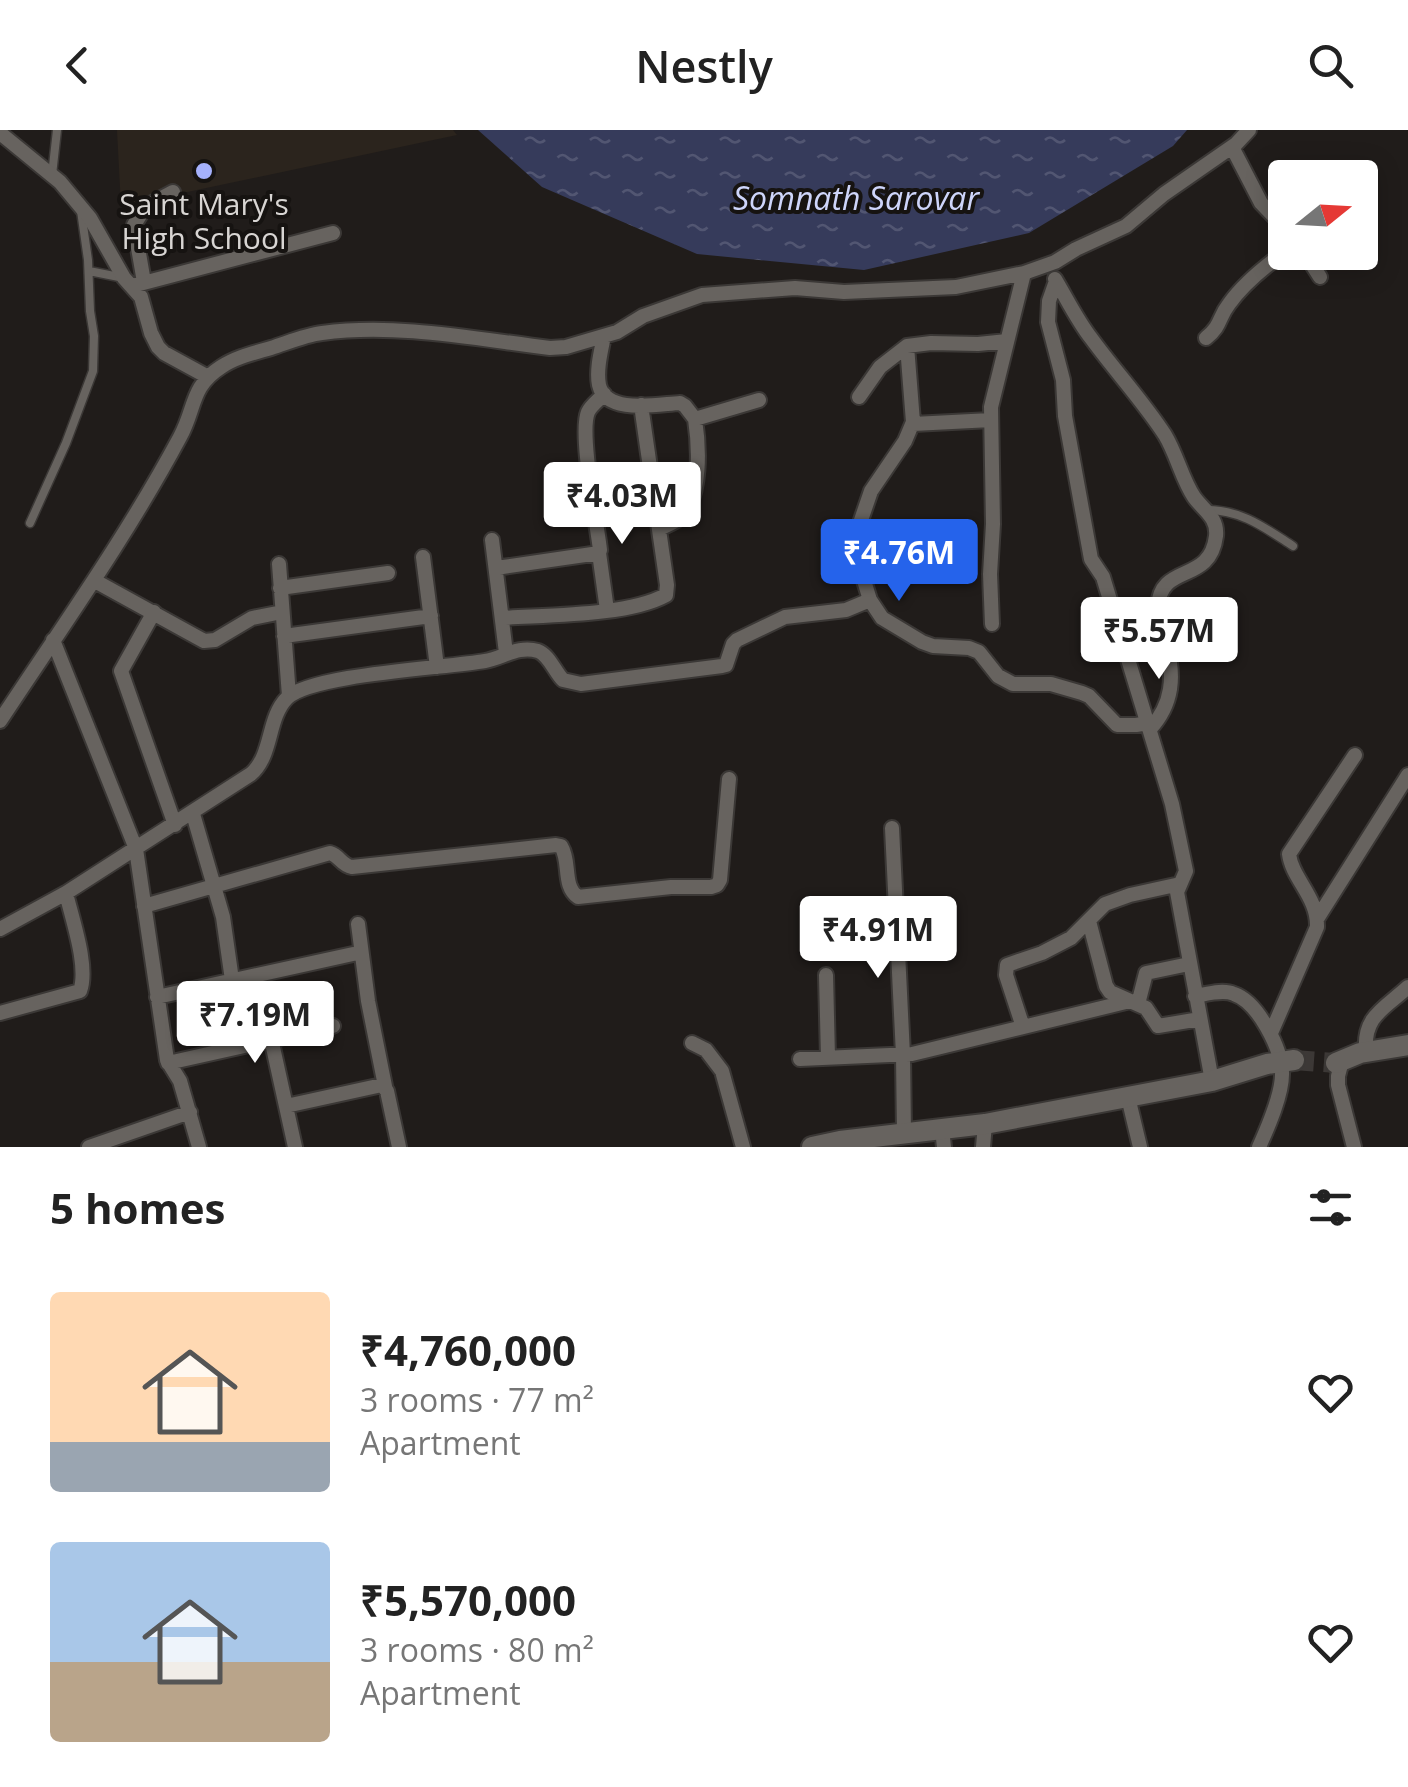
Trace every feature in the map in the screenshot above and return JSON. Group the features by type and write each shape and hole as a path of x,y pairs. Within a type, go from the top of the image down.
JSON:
{"street":[{"path":"0,721 95,581 168,461 190,419 195,394 208,377 236,358 323,332 401,330 558,348 617,332 643,316 702,295 795,288 844,292 956,287 1024,273 1047,266 1126,226 1249,130"},
{"path":"0,133 52,175 100,233 142,297 150,333 158,347 208,377"},
{"path":"1232,147 1268,213"},
{"path":"133,282 134,225 146,207 173,192"},
{"path":"133,282 333,233"},
{"path":"907,346 912,424 871,491 858,530 858,553 870,600 882,618 922,642 979,652 1005,681 1021,686 1051,684 1082,693 1117,725 1149,726 1168,704 1172,691 1168,653 1159,622 1160,594 1167,582 1196,569 1208,556 1216,540 1215,523 1194,497 1166,436 1090,338 1047,266"},
{"path":"1206,338 1216,330 1225,309 1248,282 1268,266"},
{"path":"1316,270 1320,277"},
{"path":"992,624 991,407 1024,273"},
{"path":"1056,282 1049,301 1048,322 1063,380 1065,416 1091,559 1103,576 1183,850 1186,871 1177,892 1212,1081"},
{"path":"604,336 599,380 604,394 621,405 680,404 695,419 698,446 692,500 681,517 659,528"},
{"path":"859,397 880,367 907,346 1008,342"},
{"path":"604,394 589,410 586,443 607,610"},
{"path":"695,419 759,400"},
{"path":"502,618 607,610 666,594 641,406"},
{"path":"912,424 991,420"},
{"path":"492,540 506,653"},
{"path":"496,568 599,553"},
{"path":"423,557 438,667"},
{"path":"278,564 289,696"},
{"path":"280,588 388,573"},
{"path":"95,581 204,640 216,640 252,618 282,612"},
{"path":"0,929 66,893 257,769 281,706 289,696 302,690 488,661 514,650 538,651 563,680 581,684 722,666 737,640 776,620 846,610 870,600"},
{"path":"154,612 121,671 175,824"},
{"path":"284,636 431,616"},
{"path":"53,640 136,849 168,1063 180,1081 199,1147"},
{"path":"1317,919 1289,854 1355,755"},
{"path":"1271,1033 1317,919 1408,774"},
{"path":"144,906 330,853 352,867 556,845 564,850 568,885 578,898 670,887 717,886 728,779"},
{"path":"192,814 216,887 232,980"},
{"path":"892,828 904,1134"},
{"path":"1023,1027 1006,974 1008,965 1071,938 1097,910 1117,899 1180,884"},
{"path":"0,1013 80,992 82,965 66,893"},
{"path":"1089,920 1108,990 1149,1010 1158,1026 1200,1019"},
{"path":"358,924 368,1000 399,1147"},
{"path":"157,997 353,954"},
{"path":"1134,1002 1146,973 1189,964"},
{"path":"257,975 295,1147"},
{"path":"826,975 828,1058"},
{"path":"1366,1052 1367,1028 1372,1019 1408,986"},
{"path":"1195,996 1228,992 1239,996 1271,1033 1287,1060 1259,1147"},
{"path":"800,1059 903,1055 1134,1002"},
{"path":"1388,1005 1408,1003"},
{"path":"168,1063 333,1026"},
{"path":"692,1043 706,1050 722,1071 743,1147"},
{"path":"1354,1147 1338,1085 1339,1062 1408,1044"},
{"path":"812,1147 904,1134 943,1138 986,1124 1212,1081 1287,1060"},
{"path":"286,1106 385,1086"},
{"path":"1128,1097 1140,1147"},
{"path":"89,1147 190,1112"},
{"path":"983,1147 986,1124"}],"lane":[{"path":"52,175 57,130"},
{"path":"30,523 93,372 94,336 80,206"},
{"path":"88,271 133,282"},
{"path":"1206,510 1228,510 1250,518 1293,546"}],"shaded area":[{"name":"Saint Mary's High School","path":"117,130 453,130 457,135 121,206"}],"water":[{"name":"Somnath Sarovar","path":"478,130 1187,130 1173,146 1029,233 864,270 697,254 542,187"}],"tunnel":[{"path":"1294,1060 1336,1063"}],"place":[{"name":"Saint Mary's High School","path":"204,171"}]}
